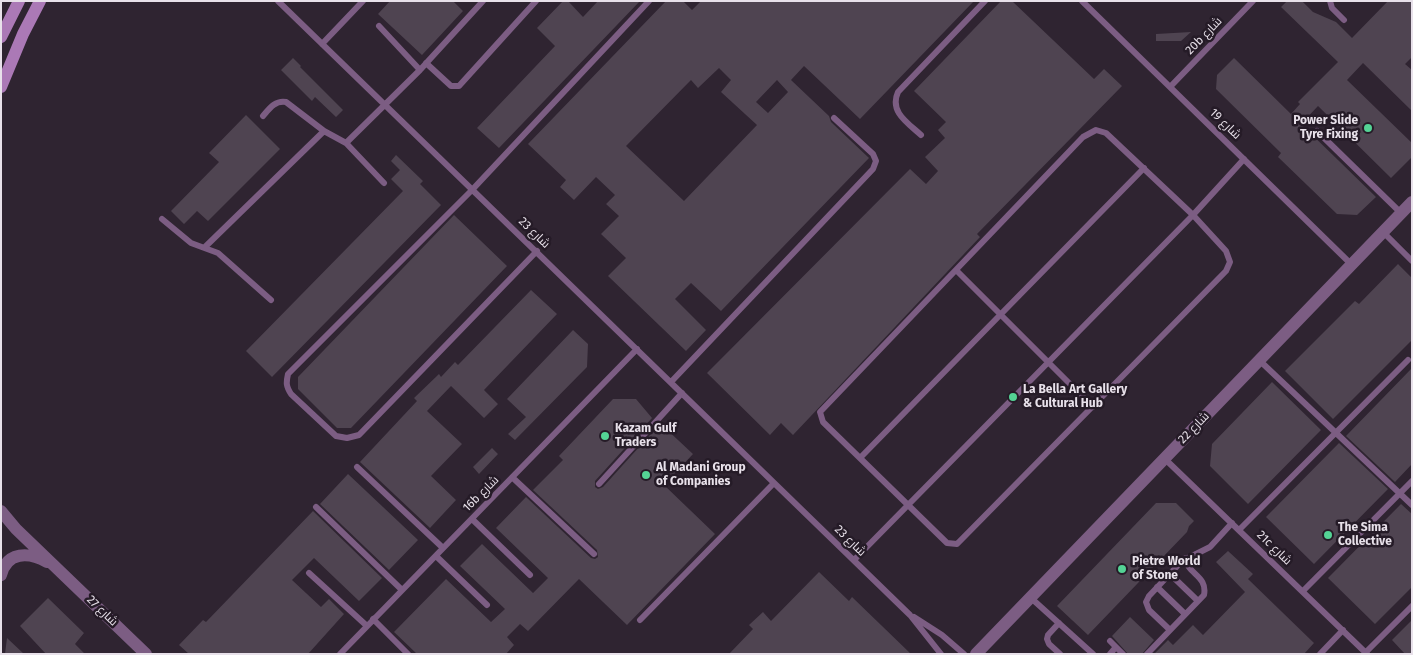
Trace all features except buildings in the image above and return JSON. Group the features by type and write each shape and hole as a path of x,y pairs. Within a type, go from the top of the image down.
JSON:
{"main road":[{"path":"1,37 19,1"},
{"path":"1,86 23,34 40,1"}],"street":[{"name":"شارع 22","path":"976,654 1412,202"},
{"name":"شارع 27","path":"1,511 16,529 145,654"},
{"name":"شارع 27","path":"1,575 9,562 26,555 38,557 58,568"}],"lane":[{"name":"شارع 23","path":"278,1 910,615 941,654"},
{"path":"322,44 363,1"},
{"path":"346,143 420,70 483,1"},
{"path":"426,63 451,86 458,86 536,1"},
{"path":"537,251 359,435 342,438 336,436 291,394 286,383 288,374 472,190 649,1"},
{"path":"921,135 899,114 895,103 898,92 985,1"},
{"name":"شارع 19","path":"1082,1 1352,264"},
{"name":"20b شارع","path":"1170,87 1253,1"},
{"path":"1330,1 1332,8 1344,20"},
{"path":"379,26 420,70"},
{"path":"263,116 275,104 282,101 286,102 324,132 346,143 384,183"},
{"path":"671,382 873,169 876,161 873,154 834,118"},
{"path":"1096,130 1106,133 1193,215 1226,251 1230,262 1226,271 957,544 947,543 823,422 820,412 1083,137 1096,130"},
{"path":"1317,131 1401,213"},
{"path":"205,248 324,132"},
{"path":"854,560 1193,215 1244,159"},
{"path":"860,458 1144,168"},
{"path":"162,219 191,242 214,250 223,256 272,300"},
{"path":"1383,232 1412,261"},
{"path":"956,270 1093,406"},
{"name":"16b شارع","path":"340,654 637,349"},
{"path":"1259,360 1412,505"},
{"path":"1239,530 1408,360"},
{"path":"599,484 682,394"},
{"name":"21c شارع","path":"1165,459 1367,653"},
{"path":"357,467 443,548"},
{"path":"513,478 594,554"},
{"path":"1303,592 1412,481"},
{"path":"640,620 774,483"},
{"path":"316,507 402,590"},
{"path":"472,519 530,575"},
{"path":"1170,630 1149,610 1147,605 1149,596 1186,558 1210,547 1232,523"},
{"path":"436,556 487,605"},
{"path":"1147,654 1204,593 1204,584 1186,564 1186,558"},
{"path":"309,574 367,626"},
{"path":"1170,574 1198,601"},
{"path":"1157,587 1185,614"},
{"path":"1031,598 1093,654"},
{"path":"1367,653 1412,606"},
{"name":"شارع 23","path":"910,615 942,635 964,654"},
{"path":"373,619 408,654"},
{"path":"1059,623 1048,634 1047,639 1049,644 1060,654"},
{"path":"1320,654 1343,630"},
{"path":"1110,641 1123,654"},
{"path":"1110,654 1116,647"}],"place":[{"name":"Power Slide Tyre Fixing","path":"1368,128"},
{"name":"La Bella Art Gallery & Cultural Hub","path":"1013,397"},
{"name":"Kazam Gulf Traders","path":"605,436"},
{"name":"Al Madani Group of Companies","path":"646,475"},
{"name":"The Sima Collective","path":"1328,535"},
{"name":"Pietre World of Stone","path":"1122,569"}]}
